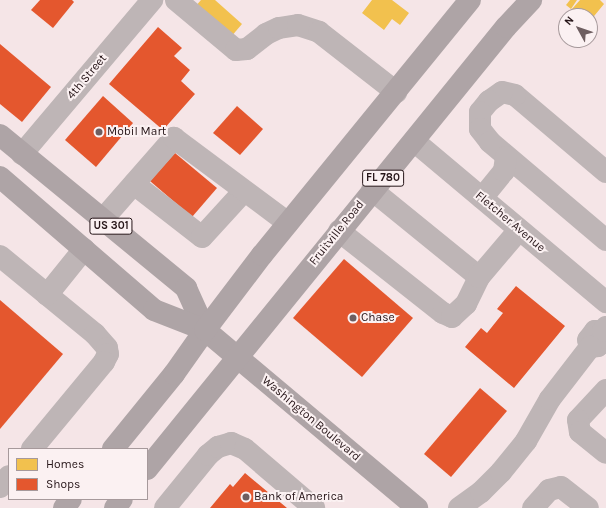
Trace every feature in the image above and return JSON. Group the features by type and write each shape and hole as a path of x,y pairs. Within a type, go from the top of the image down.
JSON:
{"main road":[{"path":"113,448 174,374 205,330 288,223 470,0"},
{"name":"Fruitville Road","path":"148,468 372,190 414,141 506,27 531,0"},
{"name":"Washington Boulevard","path":"0,135 186,288 205,330"},
{"name":"Washington Boulevard","path":"1,178 154,310 205,330 417,508"},
{"path":"64,508 70,500"},
{"path":"115,508 121,500"}],"street":[{"name":"4th Street","path":"22,154 152,0"},
{"path":"176,0 236,50 247,49 266,34 279,28 298,25 319,32 396,92"},
{"path":"606,172 515,95 502,92 489,101 480,112 480,129 490,142 606,240"},
{"path":"103,219 174,138 288,223"},
{"name":"Fletcher Avenue","path":"414,141 606,302"},
{"path":"477,194 504,171 506,157"},
{"path":"134,184 202,237 244,190"},
{"path":"372,190 479,277"},
{"path":"339,231 449,317 454,316 462,309 476,286 479,277 519,230"},
{"path":"47,295 84,249"},
{"path":"2,261 47,295 94,334 107,348 108,354 104,362 33,448"},
{"path":"459,508 481,492 501,472 526,441 550,399 600,335"},
{"path":"606,390 578,420 580,432 606,453"},
{"path":"165,508 208,455 218,447 231,443 245,448 314,508"},
{"path":"0,487 8,477"},
{"path":"533,508 549,490 562,487 588,508"}],"building: Homes":[{"path":"201,0 215,0 242,24 230,38 195,7"},
{"path":"372,0 392,0 409,13 400,25 392,19 384,30 362,13"},
{"path":"570,0 577,0 572,8 566,5"},
{"path":"580,0 600,0 604,4 598,11 598,8 573,8"}],"building: Shops":[{"path":"40,0 72,0 74,2 53,28 31,10"},
{"path":"158,27 182,48 174,56 190,70 181,81 195,94 163,130 109,84"},
{"path":"0,44 51,87 22,122 0,104"},
{"name":"Mobil Mart","path":"103,96 133,123 96,167 65,140"},
{"path":"237,106 263,129 240,155 213,133"},
{"path":"175,153 217,188 192,217 150,181"},
{"name":"Chase","path":"344,259 413,318 362,377 293,318"},
{"path":"516,286 565,326 514,388 465,347 481,328 487,333 503,313 497,309"},
{"path":"0,300 63,354 0,429"},
{"path":"480,388 507,411 451,477 424,454"},
{"name":"Bank of America","path":"245,473 287,508 210,508 230,484 233,487"}],"place":[{"name":"Mobil Mart","path":"99,132"},
{"name":"Chase","path":"353,318"},
{"name":"Bank of America","path":"246,497"}]}
